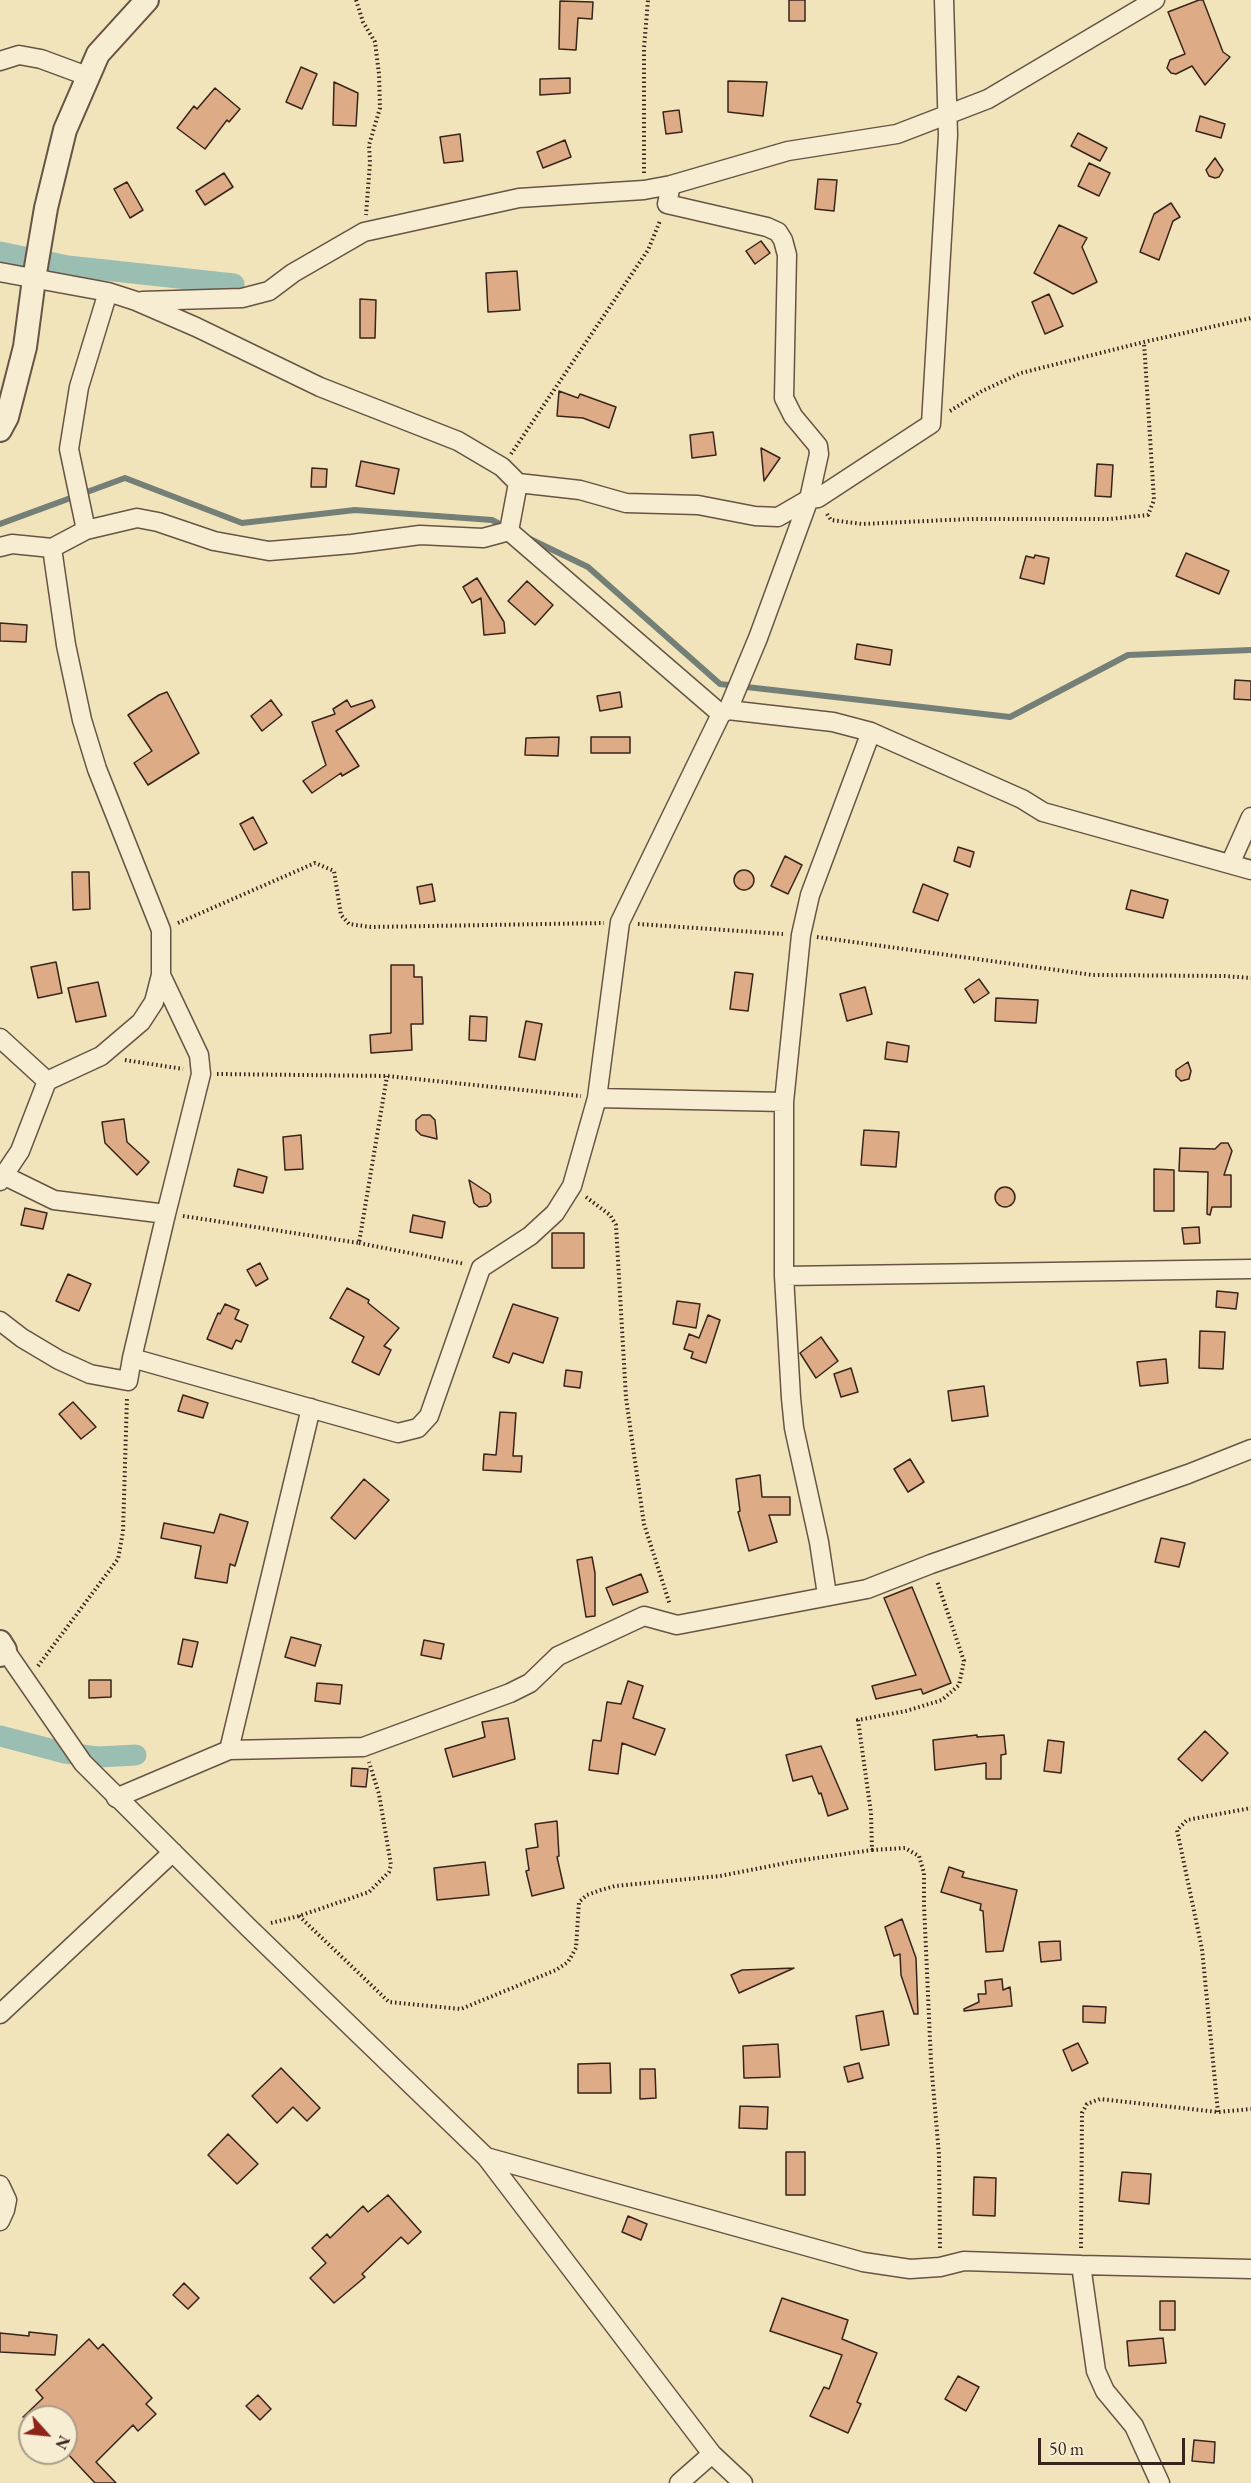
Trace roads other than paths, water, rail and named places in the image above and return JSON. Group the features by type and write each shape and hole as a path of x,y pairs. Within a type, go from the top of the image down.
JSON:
{"street":[{"path":"0,430 7,417 26,347 46,208 65,130 98,54 147,0"},
{"path":"515,495 580,490 626,503 698,505 755,516 778,517 813,499 931,424 948,153 944,0"},
{"path":"135,301 242,298 269,291 293,273 364,232 519,198 644,190 788,151 897,134 988,99 1155,0"},
{"path":"0,61 19,55 87,76"},
{"path":"132,1358 399,1433 418,1428 429,1416 436,1401 481,1268 530,1236 555,1213 572,1186 597,1098 620,922 758,638 813,499 819,454 818,446 793,416 784,398 787,255 783,240 778,232 767,227 668,204 671,184"},
{"path":"0,272 108,292 135,301 196,327 320,387 458,441 502,467 515,495 509,531"},
{"path":"86,530 69,449 78,387 108,292"},
{"path":"0,546 12,544 52,548 86,530 137,518 158,522 214,541 269,551 420,535 483,538 509,531"},
{"path":"509,531 724,712 834,722 871,732 1022,799 1043,812 1251,870"},
{"path":"52,548 66,645 82,720 97,769 161,930 161,975 154,1002 141,1022 101,1056 47,1081 20,1151 2,1178 54,1200 166,1214"},
{"path":"827,1595 819,1542 794,1428 784,1276 784,1102 801,935 810,895 871,732"},
{"path":"1230,864 1251,817"},
{"path":"0,1321 22,1338 59,1360 90,1374 128,1381 201,1074 199,1055 161,975"},
{"path":"0,1038 47,1081"},
{"path":"597,1098 784,1102"},
{"path":"784,1276 1251,1269"},
{"path":"229,1750 311,1408"},
{"path":"116,1798 229,1750 363,1748 510,1693 530,1683 558,1656 644,1616 676,1625 867,1589 931,1564 1188,1474 1251,1449"},
{"path":"2,1649 27,1681 67,1743 116,1798 486,2157 712,2454 743,2483"},
{"path":"0,2014 173,1852"},
{"path":"486,2157 862,2262 910,2269 940,2267 964,2261 1251,2269"},
{"path":"0,2185 7,2200 0,2221"},
{"path":"1081,2265 1096,2371 1105,2391 1134,2426 1160,2483"},
{"path":"679,2483 712,2454"}],"waterway":[{"path":"0,252 68,266 234,284"},
{"path":"0,524 125,478 242,523 355,510 492,520 505,527"},
{"path":"528,538 588,567 720,684 1010,717 1128,655 1251,650"},
{"path":"0,1736 65,1753 98,1757 136,1755"}]}
